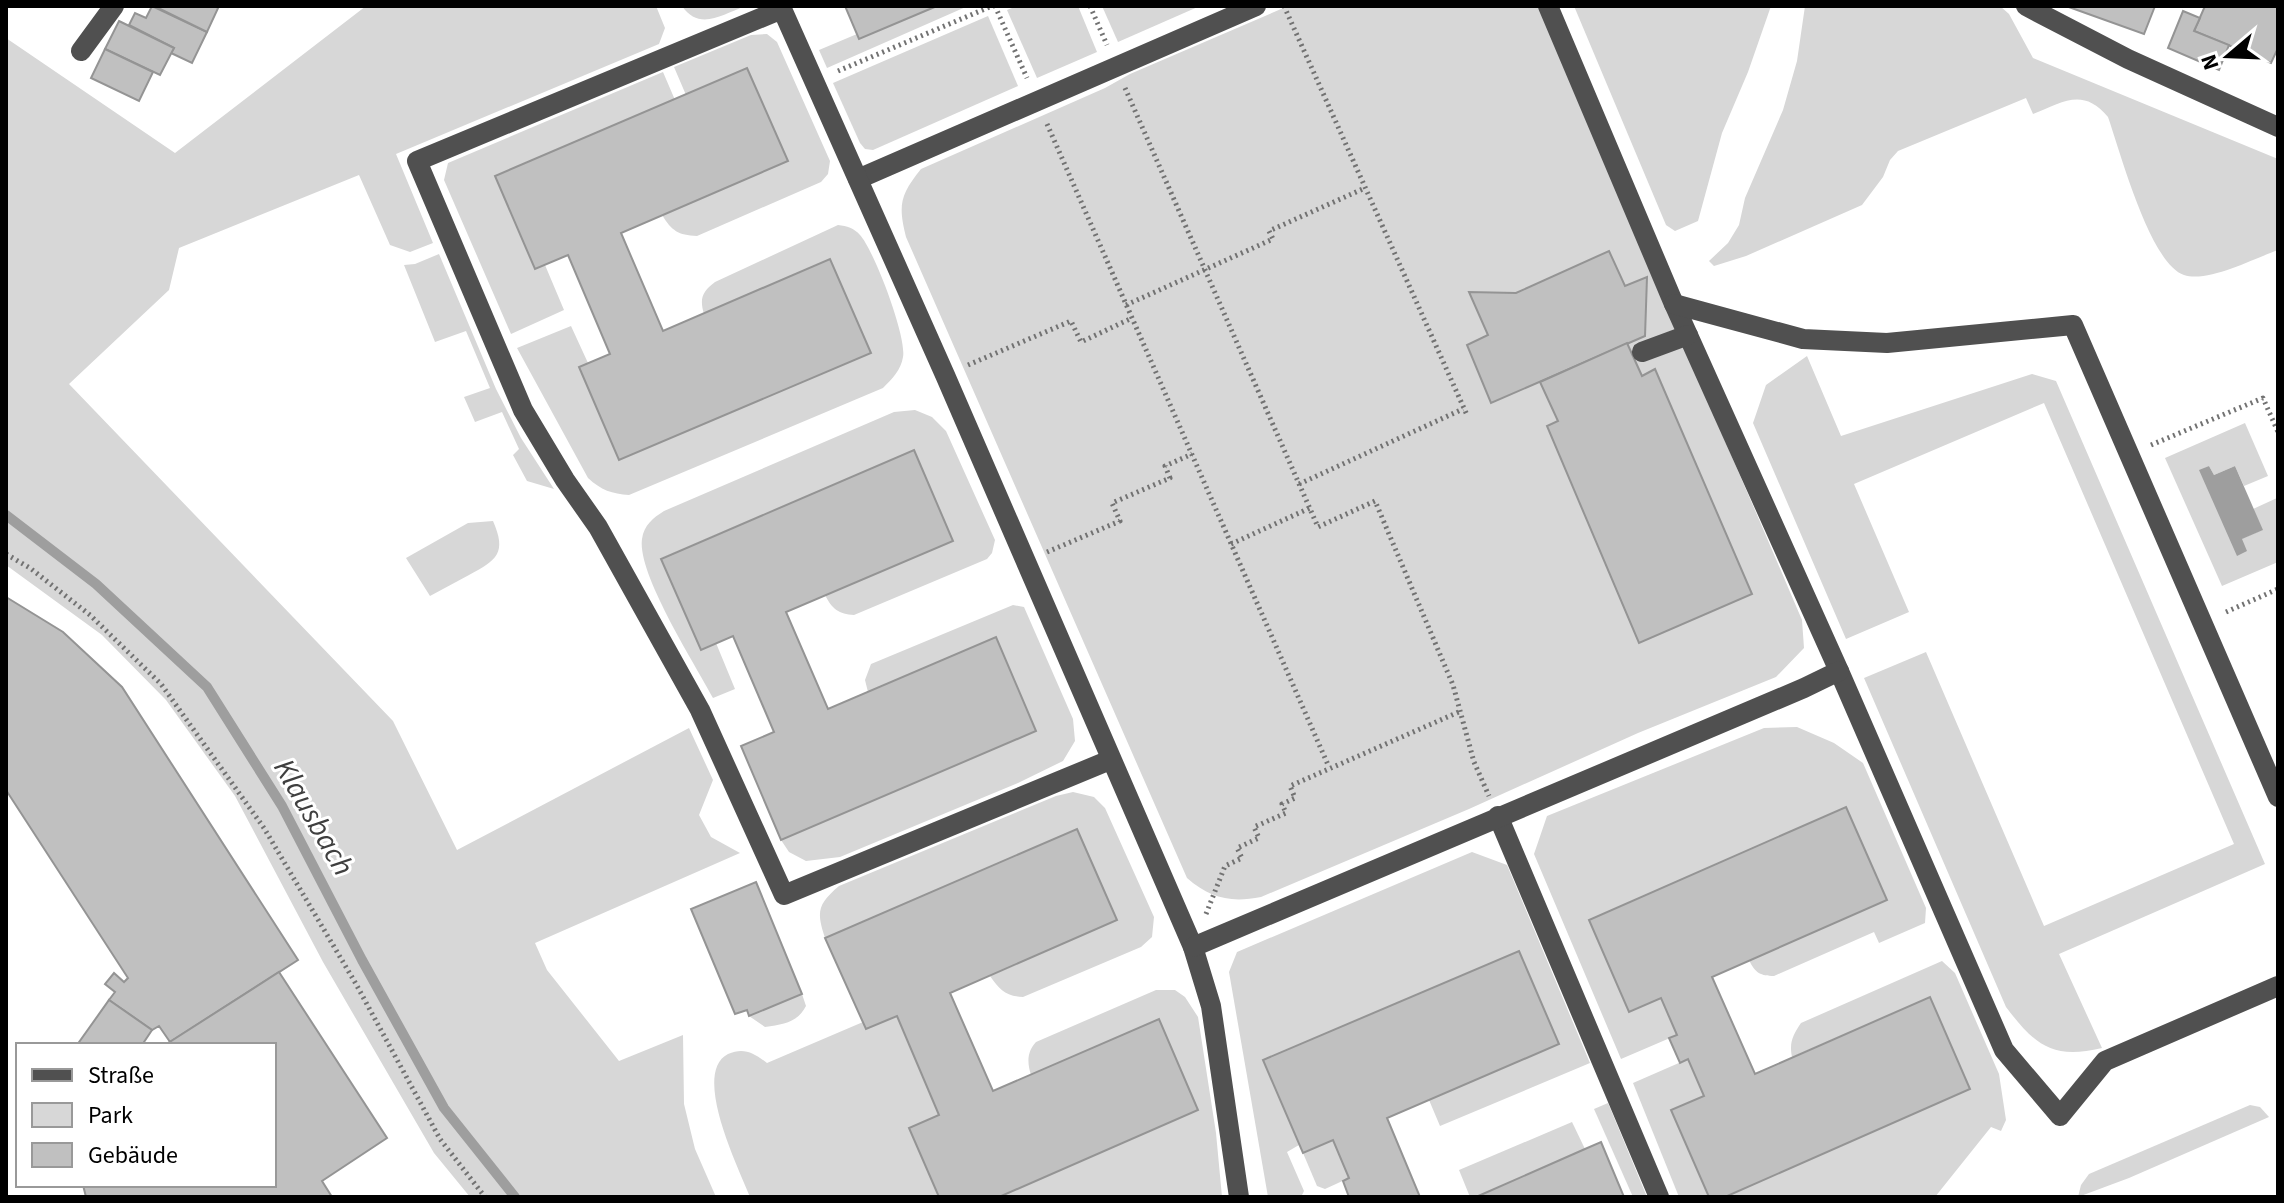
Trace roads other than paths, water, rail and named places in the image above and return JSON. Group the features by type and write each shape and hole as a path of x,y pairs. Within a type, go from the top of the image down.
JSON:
{"street":[{"path":"81,51 114,6"},
{"path":"858,179 1256,6"},
{"path":"1548,6 1674,304 1839,671 2004,1050 2060,1116 2105,1061 2278,986"},
{"path":"2026,6 2128,59 2278,127"},
{"path":"1110,760 784,895 700,710 598,527 565,480 523,410 417,161 782,9 945,375 1193,947 1211,1006 1239,1197"},
{"path":"1674,304 1803,339 1887,343 2073,325 2278,797"},
{"path":"1642,352 1688,335"},
{"path":"1193,947 1839,671"},
{"path":"1498,816 1659,1197"}],"waterway":[{"name":"Klausbach","path":"6,515 96,584 207,687 282,806 444,1108 515,1197"}]}
